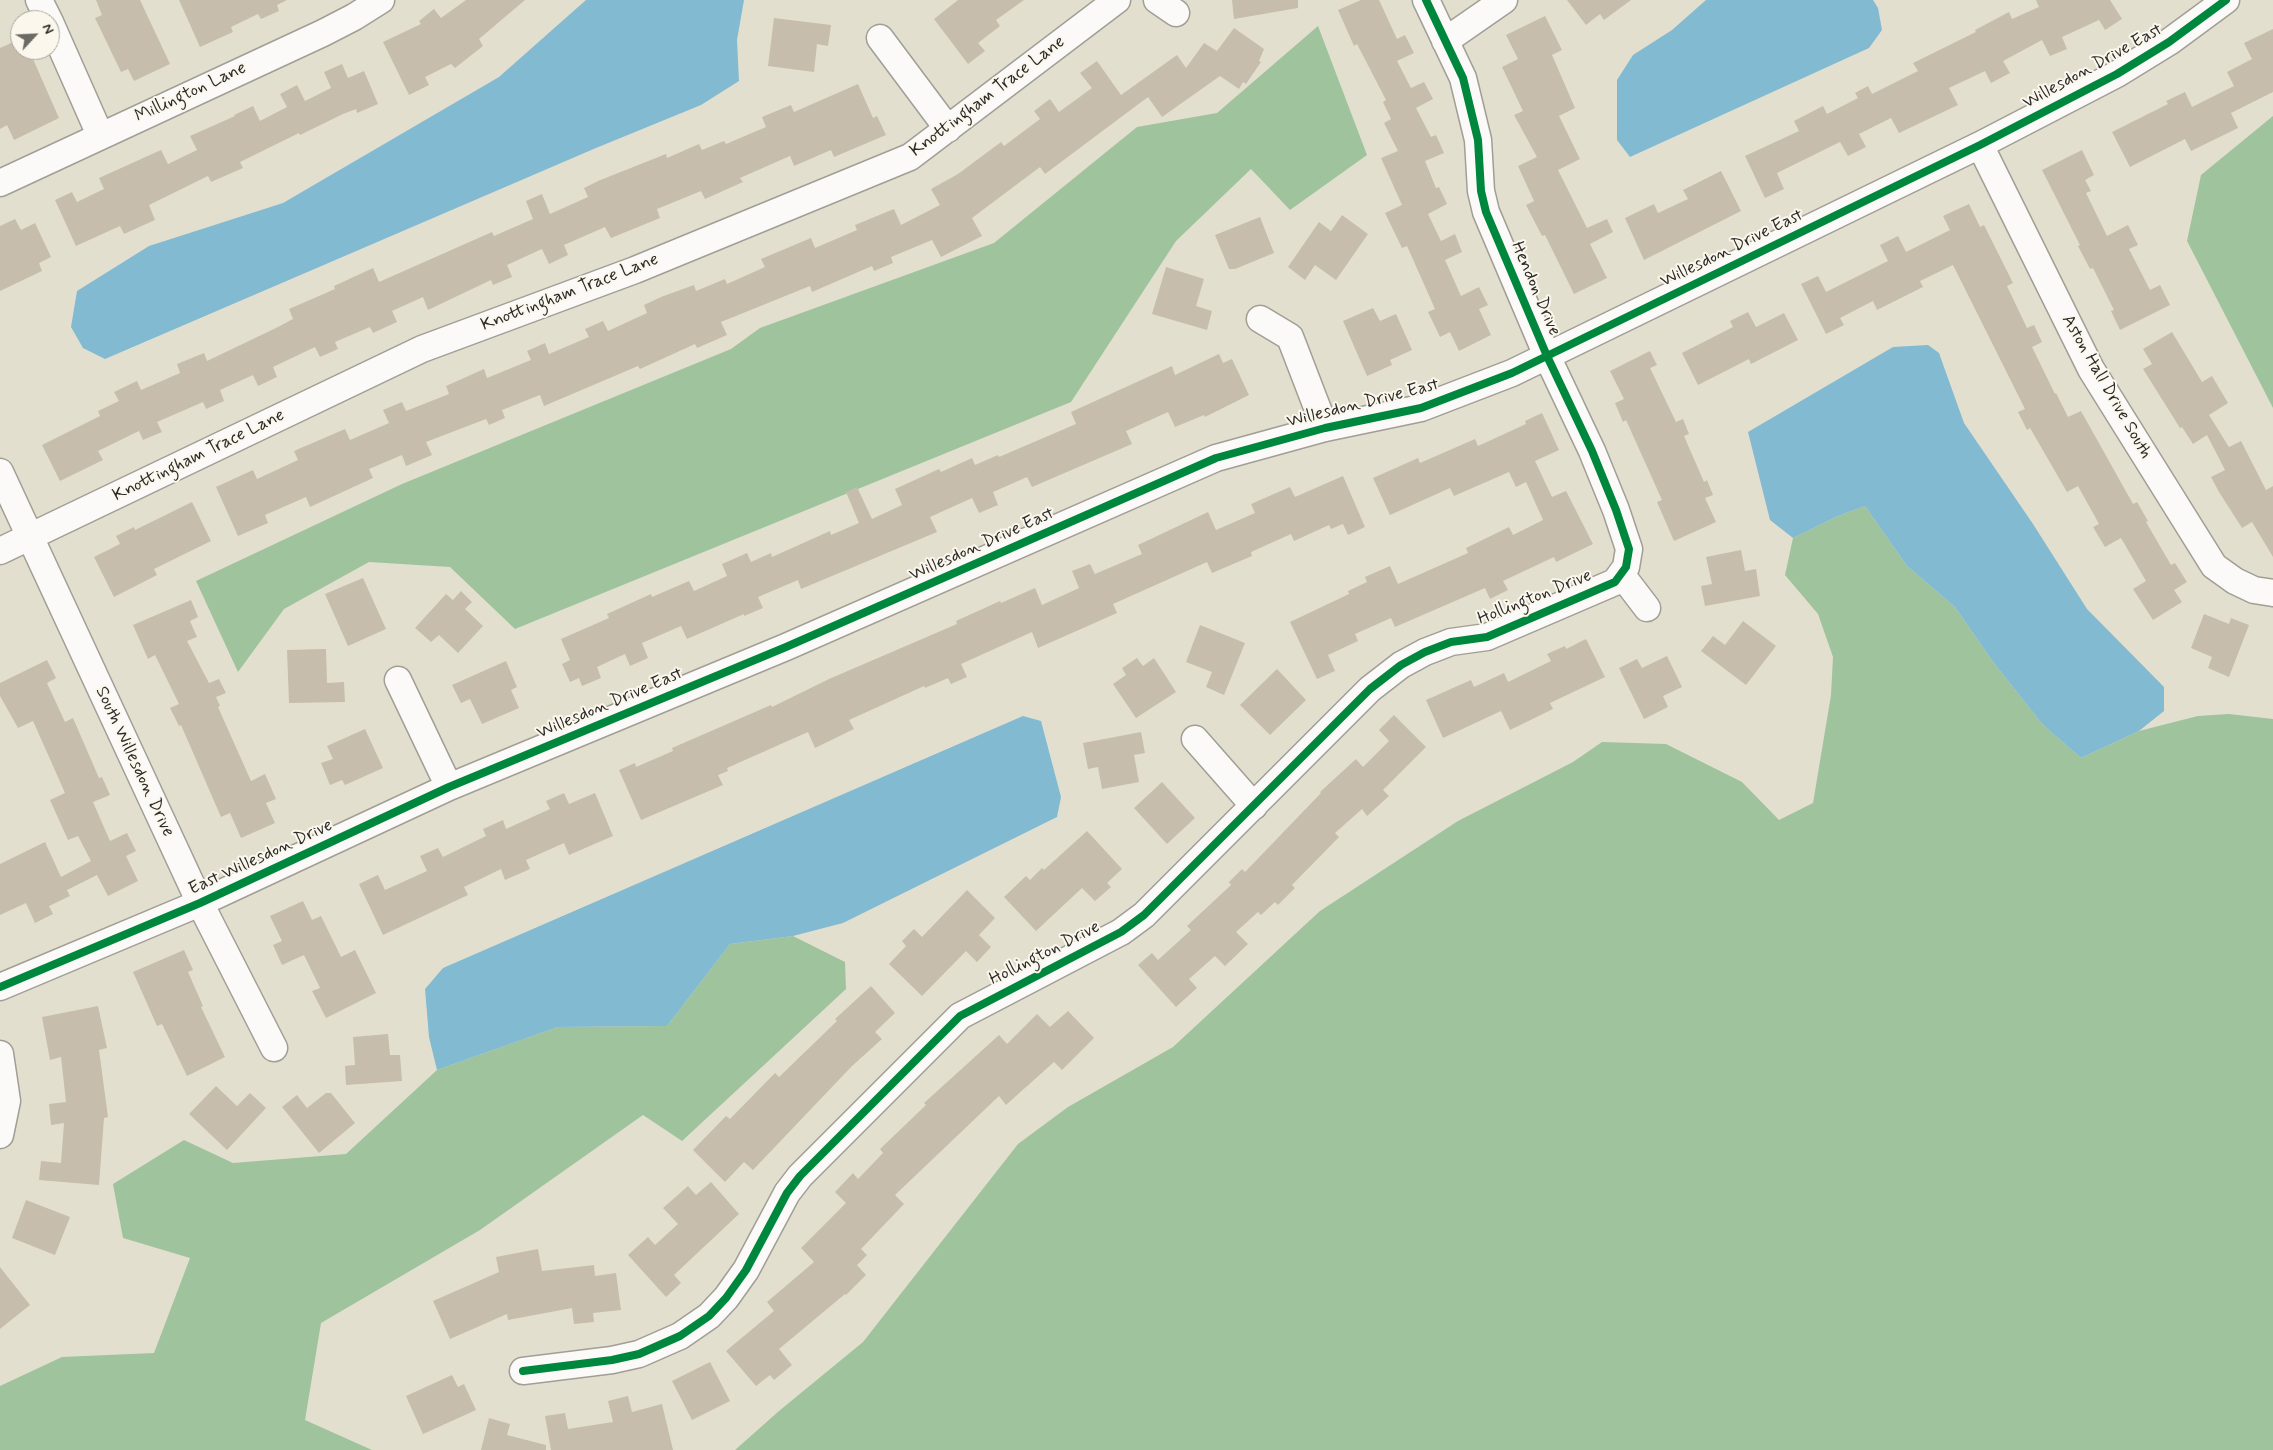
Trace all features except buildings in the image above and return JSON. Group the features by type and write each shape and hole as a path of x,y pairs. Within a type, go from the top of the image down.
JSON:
{"street":[{"name":"Millington Lane","path":"0,183 323,33 354,18 381,0"},
{"name":"Knottingham Trace Lane","path":"0,551 422,349 635,270 922,150 1117,0"},
{"name":"Hendon Drive","path":"1426,0 1463,78 1478,140 1481,191 1486,212 1547,356 1616,510 1629,549 1626,567 1618,578"},
{"path":"1445,41 1504,0"},
{"name":"Willesdon Drive East","path":"533,752 786,647 1216,458 1325,428 1421,408 1462,393 1547,356 1980,145 2117,74 2170,42 2226,0"},
{"path":"880,38 948,129"},
{"path":"60,44 100,135"},
{"name":"Aston Hall Drive South","path":"1980,145 2091,368 2182,518 2214,566 2254,590 2272,593"},
{"path":"1260,319 1290,337 1325,428"},
{"name":"South Willesdon Drive","path":"0,472 200,903 274,1048"},
{"path":"1618,578 1647,608"},
{"name":"Hollington Drive","path":"524,1371 612,1360 639,1354 680,1336 709,1316 726,1298 746,1270 787,1194 800,1176 960,1016 1121,932 1144,915 1370,690 1401,665 1425,652 1452,642 1487,636 1618,578"},
{"path":"398,680 449,787"},
{"path":"1195,738 1254,806"},
{"name":"East Willesdon Drive","path":"0,987 200,903 449,787 533,752"},
{"path":"0,1054 8,1101 0,1135"}],"green space":[{"path":"1318,26 1367,155 1290,210 1251,169 1176,241 1071,402 515,629 450,567 369,562 284,609 238,672 196,581 402,484 731,349 760,328 994,243 1137,127 1217,113"},
{"path":"2273,116 2273,408 2187,241 2201,175"},
{"path":"1865,506 1907,566 1955,607 1993,662 2043,725 2081,758 2139,731 2198,716 2229,714 2273,719 2273,1450 735,1450 863,1342 1018,1144 1068,1107 1173,1047 1320,911 1458,821 1573,762 1602,742 1666,744 1742,782 1779,820 1813,803 1831,695 1833,657 1818,614 1785,575 1793,538 1838,516"},
{"path":"793,936 845,962 846,989 682,1141 643,1115 480,1230 321,1323 305,1420 372,1450 0,1450 0,1386 62,1357 154,1353 190,1258 123,1238 113,1184 184,1140 233,1163 346,1154 437,1070 558,1027 667,1026 730,944"}],"water":[{"path":"586,0 744,0 737,40 739,81 701,105 596,148 105,359 83,348 71,327 77,291 149,246 283,203 499,77"},
{"path":"1706,0 1873,0 1878,8 1882,30 1869,48 1630,157 1617,140 1617,80 1633,55 1672,30"},
{"path":"1928,345 1939,353 1964,423 2033,524 2087,609 2164,687 2164,711 2139,731 2081,758 2043,725 1993,662 1955,607 1907,566 1865,506 1838,516 1793,538 1770,520 1748,432 1893,347"},
{"path":"1023,716 1041,721 1061,797 1057,817 843,923 793,936 730,944 667,1026 558,1027 437,1070 429,1037 425,989 443,968"}],"cycle path":[{"path":"523,1371 612,1360 639,1354 680,1336 709,1316 726,1298 746,1270 787,1193 800,1176 960,1016 1121,932 1144,915 1370,689 1401,665 1425,652 1451,642 1487,637 1615,582 1626,567 1629,549 1616,510 1592,451 1547,356 1486,212 1481,191 1478,140 1463,78 1426,0"},
{"path":"0,987 200,903 449,787 786,647 1216,458 1325,428 1421,408 1512,373 1980,145 2117,74 2169,42 2226,0"}]}
